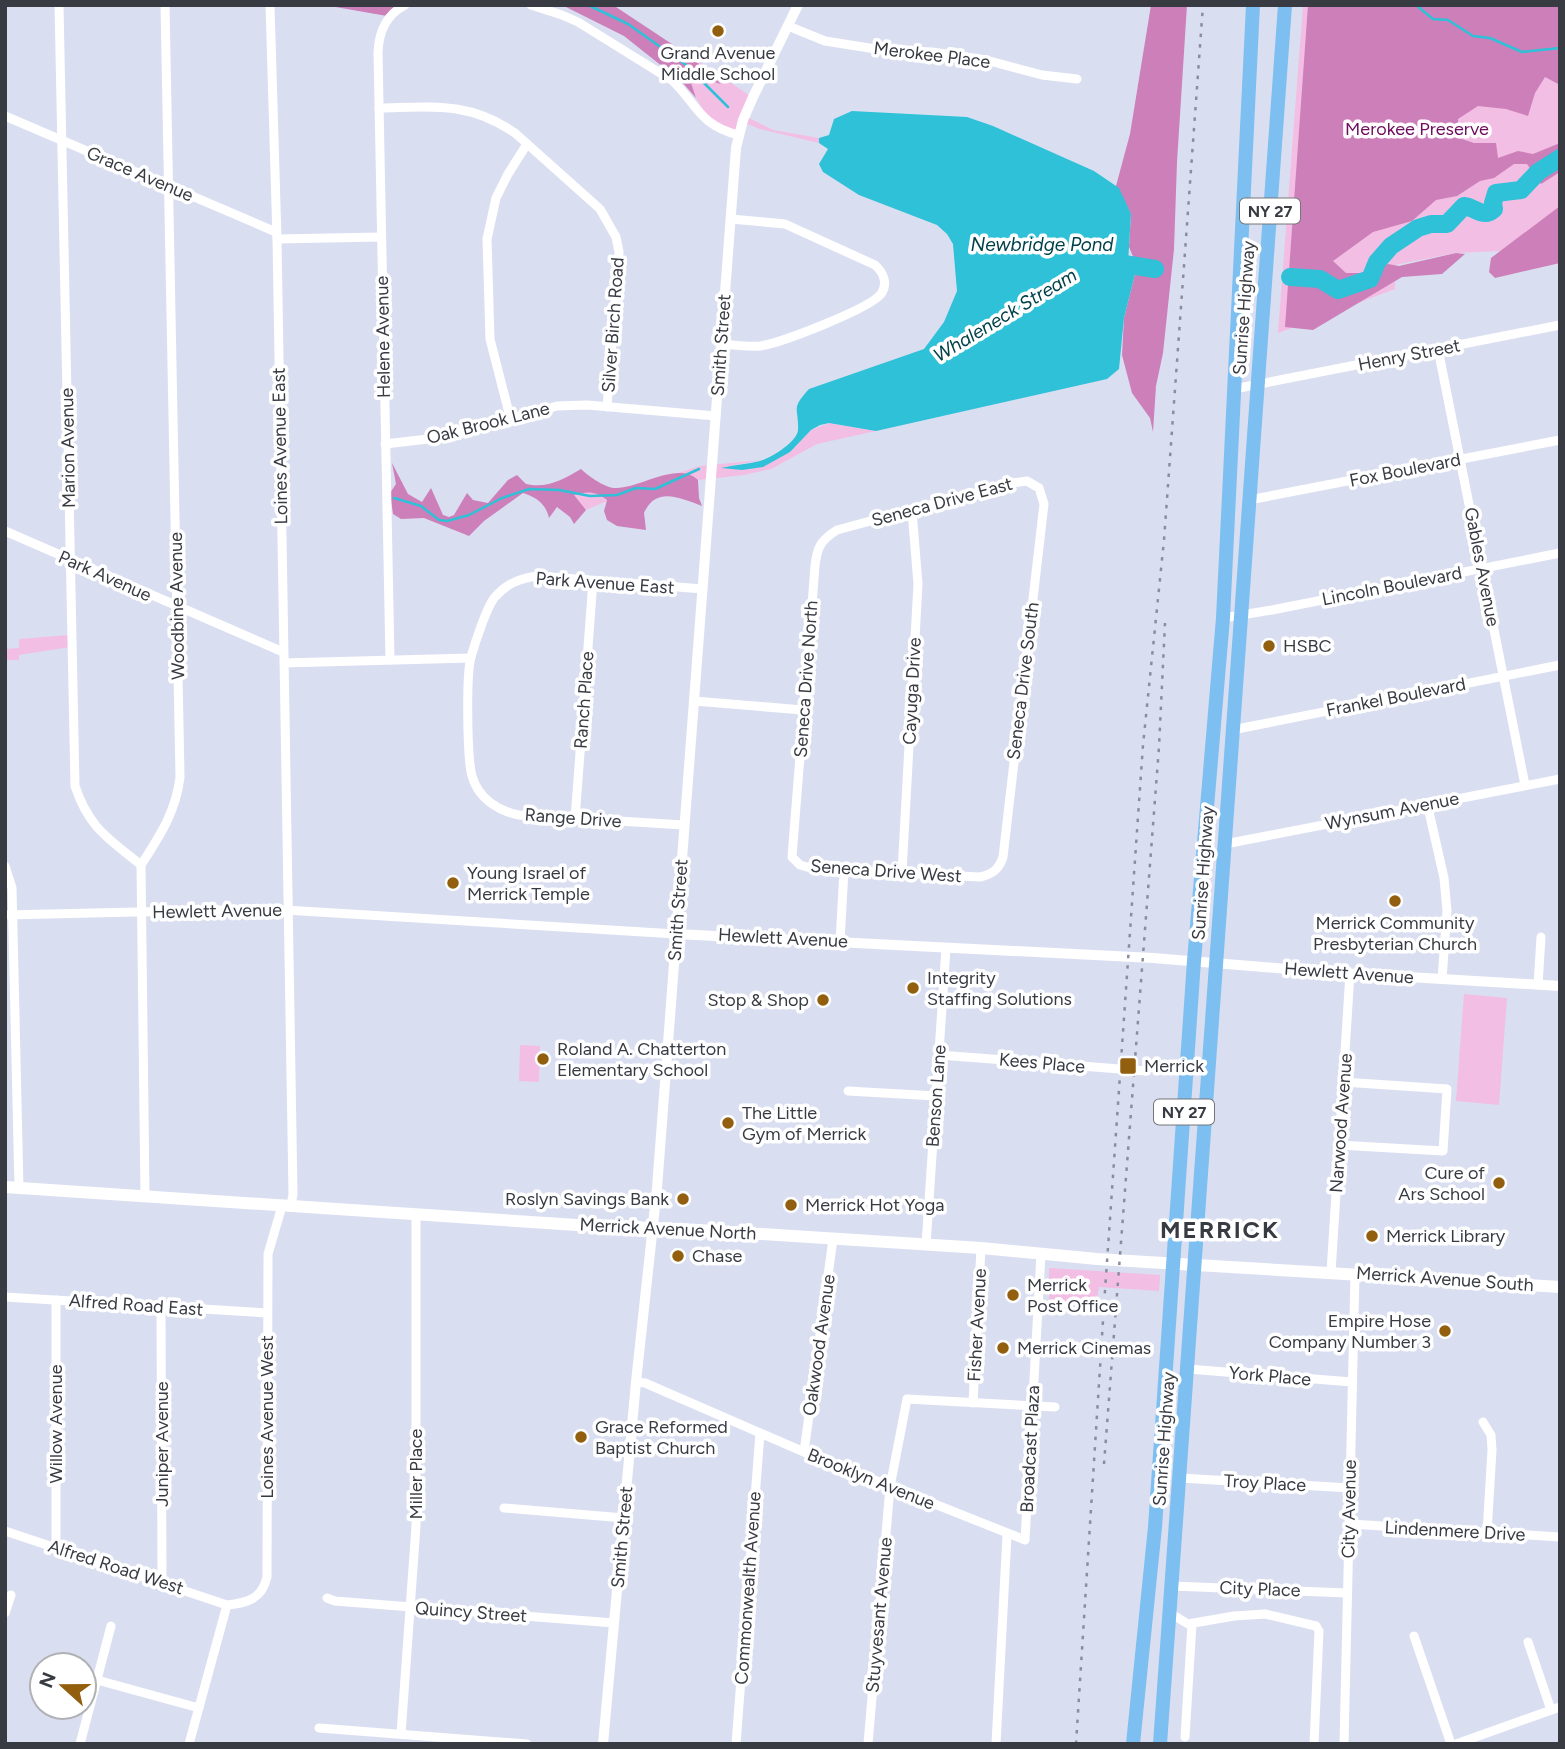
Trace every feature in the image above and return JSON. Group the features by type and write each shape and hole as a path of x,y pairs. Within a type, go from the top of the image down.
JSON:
{"highway":[{"name":"Sunrise Highway","path":"1133,1744 1155,1527 1194,961 1223,618 1254,5"},
{"name":"Sunrise Highway","path":"1160,1744 1285,5"}],"main road":[{"name":"Merrick Avenue North","path":"12,1188 1331,1272"},
{"name":"Merrick Avenue South","path":"1331,1272 1560,1287"}],"street":[{"name":"Marion Avenue","path":"59,5 75,786 82,807 93,825 141,865"},
{"name":"Woodbine Avenue","path":"141,865 170,819 178,793 165,5"},
{"name":"Loines Avenue East","path":"270,5 284,663"},
{"name":"Helene Avenue","path":"390,660 379,36 389,17 405,5"},
{"path":"531,5 578,22 673,81 706,121 738,135"},
{"name":"Smith Street","path":"603,1744 653,1228 738,135 798,5"},
{"name":"Merokee Place","path":"788,26 825,41 881,50 932,52 972,58 1042,75 1077,79"},
{"name":"Silver Birch Road","path":"379,108 444,107 466,110 501,123 600,209 616,237 618,271 607,407"},
{"name":"Grace Avenue","path":"5,116 169,186 276,236 382,237"},
{"path":"510,417 490,339 487,239 496,198 527,144"},
{"path":"721,344 760,346 787,338 866,306 879,296 885,283 884,276 876,265 785,224 731,219"},
{"name":"Henry Street","path":"1234,389 1560,325"},
{"name":"Gables Avenue","path":"1438,349 1525,785"},
{"name":"Oak Brook Lane","path":"385,444 445,437 557,406 607,407 716,416"},
{"name":"Fox Boulevard","path":"1250,500 1560,440"},
{"name":"Seneca Drive East","path":"837,530 1012,483 1027,481 1039,488 1042,495"},
{"name":"Seneca Drive South","path":"1000,866 1044,504 1042,495"},
{"name":"Cayuga Drive","path":"902,873 918,584 912,511"},
{"name":"Seneca Drive North","path":"794,837 817,550 825,537 837,530"},
{"name":"Park Avenue","path":"5,531 284,652"},
{"name":"Lincoln Boulevard","path":"1223,618 1560,553"},
{"name":"Park Avenue East","path":"471,658 493,599 512,583 538,576 703,589"},
{"name":"Ranch Place","path":"575,819 593,581"},
{"path":"288,910 284,663 471,658"},
{"name":"Range Drive","path":"471,658 472,777 491,804 504,812 519,816 684,825"},
{"name":"Frankel Boulevard","path":"1233,730 1560,665"},
{"path":"694,701 803,710"},
{"name":"Wynsum Avenue","path":"1225,844 1560,779"},
{"path":"1427,803 1444,878 1447,911 1442,979"},
{"name":"Seneca Drive West","path":"794,837 792,857 800,865 814,869 980,877 991,875 1000,866"},
{"path":"141,865 145,1196"},
{"path":"5,866 12,888 9,915 12,1188"},
{"path":"841,942 844,870"},
{"name":"Hewlett Avenue","path":"9,915 288,910 676,934 1194,961 1560,986"},
{"name":"Loines Avenue West","path":"227,1605 249,1602 261,1593 267,1577 268,1254 293,1194 288,910"},
{"path":"1538,985 1541,937"},
{"name":"Benson Lane","path":"926,1245 946,948"},
{"name":"Narwood Avenue","path":"1331,1272 1350,973"},
{"name":"Kees Place","path":"939,1055 1146,1071"},
{"path":"1339,1145 1443,1151 1447,1089 1343,1082"},
{"path":"848,1091 936,1096"},
{"name":"Miller Place","path":"401,1734 416,1526 416,1214"},
{"name":"Oakwood Avenue","path":"804,1452 833,1239"},
{"name":"Fisher Avenue","path":"973,1403 981,1248"},
{"name":"Broadcast Plaza","path":"1007,1535 1025,1540 1041,1254"},
{"name":"City Avenue","path":"1344,1744 1355,1274"},
{"name":"Alfred Road East","path":"5,1297 267,1313"},
{"name":"Willow Avenue","path":"56,1547 57,1300"},
{"name":"Juniper Avenue","path":"162,1306 162,1582"},
{"name":"York Place","path":"1188,1369 1352,1382"},
{"name":"Brooklyn Avenue","path":"636,1382 645,1383 1007,1535"},
{"name":"Stuyvesant Avenue","path":"868,1744 890,1487 907,1399 973,1403"},
{"path":"973,1403 1055,1407"},
{"path":"1483,1422 1491,1435 1492,1450 1487,1533"},
{"name":"Commonwealth Avenue","path":"736,1744 760,1433"},
{"name":"Troy Place","path":"1181,1478 1350,1488"},
{"path":"504,1508 624,1518"},
{"name":"Lindenmere Drive","path":"1350,1524 1560,1537"},
{"name":"Alfred Road West","path":"5,1531 227,1605"},
{"path":"996,1744 1007,1535"},
{"name":"City Place","path":"1172,1586 1347,1593"},
{"path":"5,1613 11,1595"},
{"name":"Quincy Street","path":"327,1598 614,1623"},
{"path":"190,1744 227,1605"},
{"path":"1170,1613 1192,1624 1234,1616 1265,1615 1316,1626 1319,1632 1314,1744"},
{"path":"1185,1737 1192,1624"},
{"path":"98,1676 111,1626"},
{"path":"1414,1636 1453,1744 1555,1709 1528,1642"},
{"path":"98,1680 199,1708"},
{"path":"80,1744 86,1721"},
{"path":"319,1728 527,1744"}],"green space":[{"path":"324,5 398,5 387,16"},
{"path":"562,5 613,5 690,56 721,84 688,74 696,98 682,82 624,36"},
{"path":"1151,5 1187,5 1174,249 1163,353 1156,386 1153,432 1150,418 1132,393 1122,355 1124,318 1137,266 1129,247 1131,214 1116,186 1130,134"},
{"name":"Merokee Preserve","path":"1303,5 1560,5 1560,226 1525,233 1501,251 1455,253 1395,265 1395,289 1278,333"},
{"name":"Merokee Preserve","path":"1308,5 1560,5 1560,85 1545,77 1535,93 1528,116 1506,109 1478,106 1458,119 1459,138 1474,143 1496,143 1498,158 1518,151 1533,154 1560,143 1560,172 1541,184 1527,164 1514,164 1494,178 1480,181 1457,196 1436,200 1412,221 1373,232 1333,261 1346,273 1361,273 1388,264 1399,266 1456,253 1465,254 1442,274 1402,277 1313,330 1285,327"},
{"path":"690,56 752,97 745,116 773,130 819,138 819,143 742,122 738,134 708,118 696,98 687,74 719,83"},
{"path":"1560,206 1560,263 1495,278 1489,272 1491,258"},
{"path":"829,423 876,431 817,444 771,469 744,475 698,480 685,473 678,473 700,466 762,460 724,467 742,470 790,452 811,430"},
{"path":"392,463 408,494 422,502 431,488 443,515 449,517 454,515 467,493 473,500 488,503 508,480 517,475 526,484 541,485 562,479 581,469 596,481 614,488 669,474 689,475 698,480 702,506 669,496 655,499 644,513 646,530 617,526 607,520 604,511 607,500 595,493 574,495 586,510 574,524 570,517 557,507 549,518 540,502 523,493 484,521 469,536 424,518 401,519 393,514 390,493 396,484"},
{"path":"587,491 600,494 607,501 586,510 573,495"},
{"path":"70,635 70,647 19,655 19,660 5,660 5,649 19,648 19,639"},
{"path":"1464,994 1507,998 1499,1105 1456,1101"},
{"path":"520,1045 540,1046 539,1082 519,1081"},
{"path":"1049,1268 1160,1275 1159,1291 1099,1287 1096,1305 1049,1302"}],"water":[{"name":"Newbridge Pond","path":"852,111 967,117 1094,171 1119,188 1131,214 1128,263 1137,266 1124,318 1119,369 1107,379 876,431 829,423 820,425 811,430 790,452 763,467 742,470 721,468 760,461 788,444 797,435 797,405 809,389 924,349 944,322 957,291 953,244 937,225 859,195 823,172 819,164 828,149 819,143 819,138 829,135 834,119"}],"waterway":[{"path":"358,5 367,5"},
{"path":"588,5 628,24 686,65 728,107"},
{"path":"1416,5 1433,19 1448,20 1473,36 1490,38 1522,52 1560,48"},
{"path":"1290,277 1320,279 1338,290 1370,279 1377,262 1391,246 1418,228 1431,224 1447,224 1464,206 1483,213 1490,212 1494,209 1496,193 1521,190 1538,172 1560,158"},
{"path":"1118,263 1155,269"},
{"name":"Whaleneck Stream","path":"394,498 421,506 439,520 447,521 469,515 502,498 529,489 559,490 590,496 617,495 636,488 655,489 699,469"}],"railway":[{"path":"1076,1744 1143,745 1164,540 1203,5"},
{"path":"1104,1464 1159,747 1165,623"}],"place":[{"name":"Grand Avenue Middle School","path":"718,31"},
{"name":"HSBC","path":"1269,646"},
{"name":"Young Israel of Merrick Temple","path":"453,883"},
{"name":"Merrick Community Presbyterian Church","path":"1395,901"},
{"name":"Integrity Staffing Solutions","path":"913,988"},
{"name":"Stop & Shop","path":"823,1000"},
{"name":"Roland A. Chatterton Elementary School","path":"543,1059"},
{"name":"Merrick","path":"1128,1066"},
{"name":"The Little Gym of Merrick","path":"728,1123"},
{"name":"Cure of Ars School","path":"1499,1183"},
{"name":"Roslyn Savings Bank","path":"683,1199"},
{"name":"Merrick Hot Yoga","path":"791,1205"},
{"name":"Merrick Library","path":"1372,1236"},
{"name":"Chase","path":"678,1256"},
{"name":"Merrick Post Office","path":"1013,1295"},
{"name":"Empire Hose Company Number 3","path":"1445,1331"},
{"name":"Merrick Cinemas","path":"1003,1348"},
{"name":"Grace Reformed Baptist Church","path":"581,1437"}],"district":[{"name":"MERRICK","path":"1220,1229"}]}
